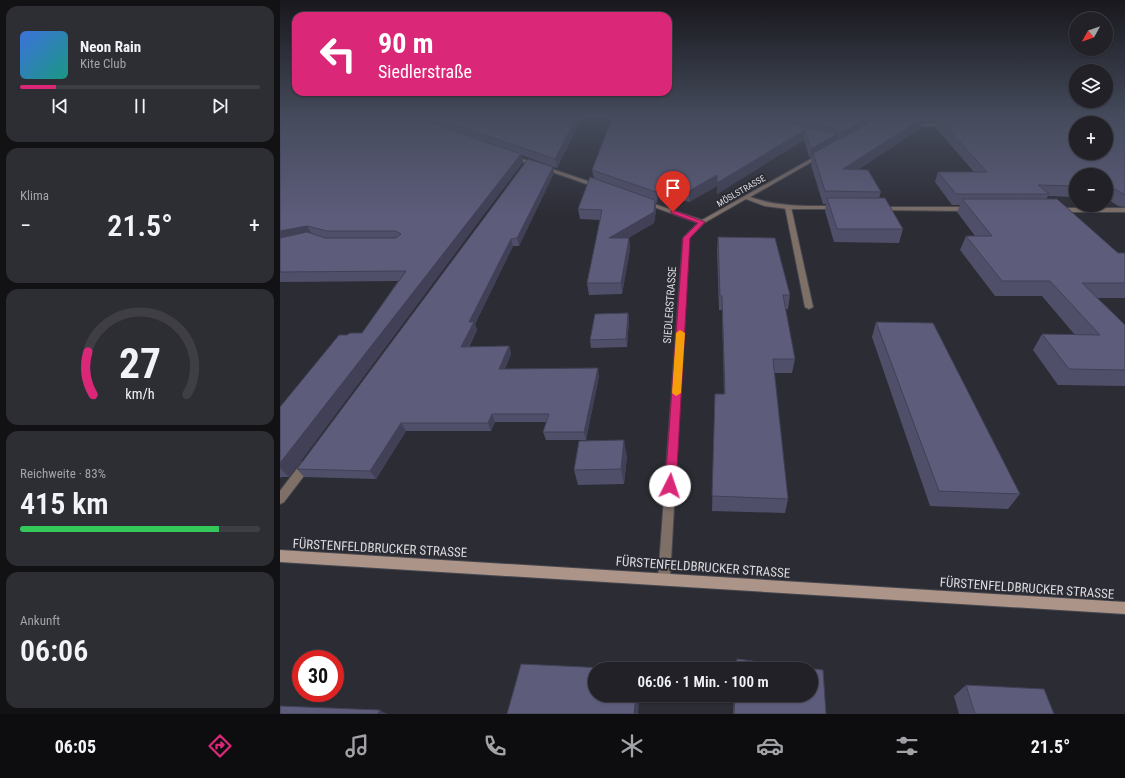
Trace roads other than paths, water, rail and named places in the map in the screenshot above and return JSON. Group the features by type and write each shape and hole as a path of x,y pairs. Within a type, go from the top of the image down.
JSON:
{"main road":[{"name":"FÜRSTENFELDBRUCKER STRASSE","path":"280,556 1125,608"}],"street":[{"name":"MÖSLSTRASSE","path":"702,222 825,153"},
{"path":"508,155 525,165 600,187"},
{"path":"745,197 765,204 788,207 843,208"},
{"path":"644,202 702,222"},
{"path":"788,207 809,307"},
{"path":"875,208 976,209"},
{"path":"1053,210 1125,210"},
{"name":"SIEDLERSTRASSE","path":"664,579 686,238 702,222"},
{"path":"280,500 313,455"}]}
